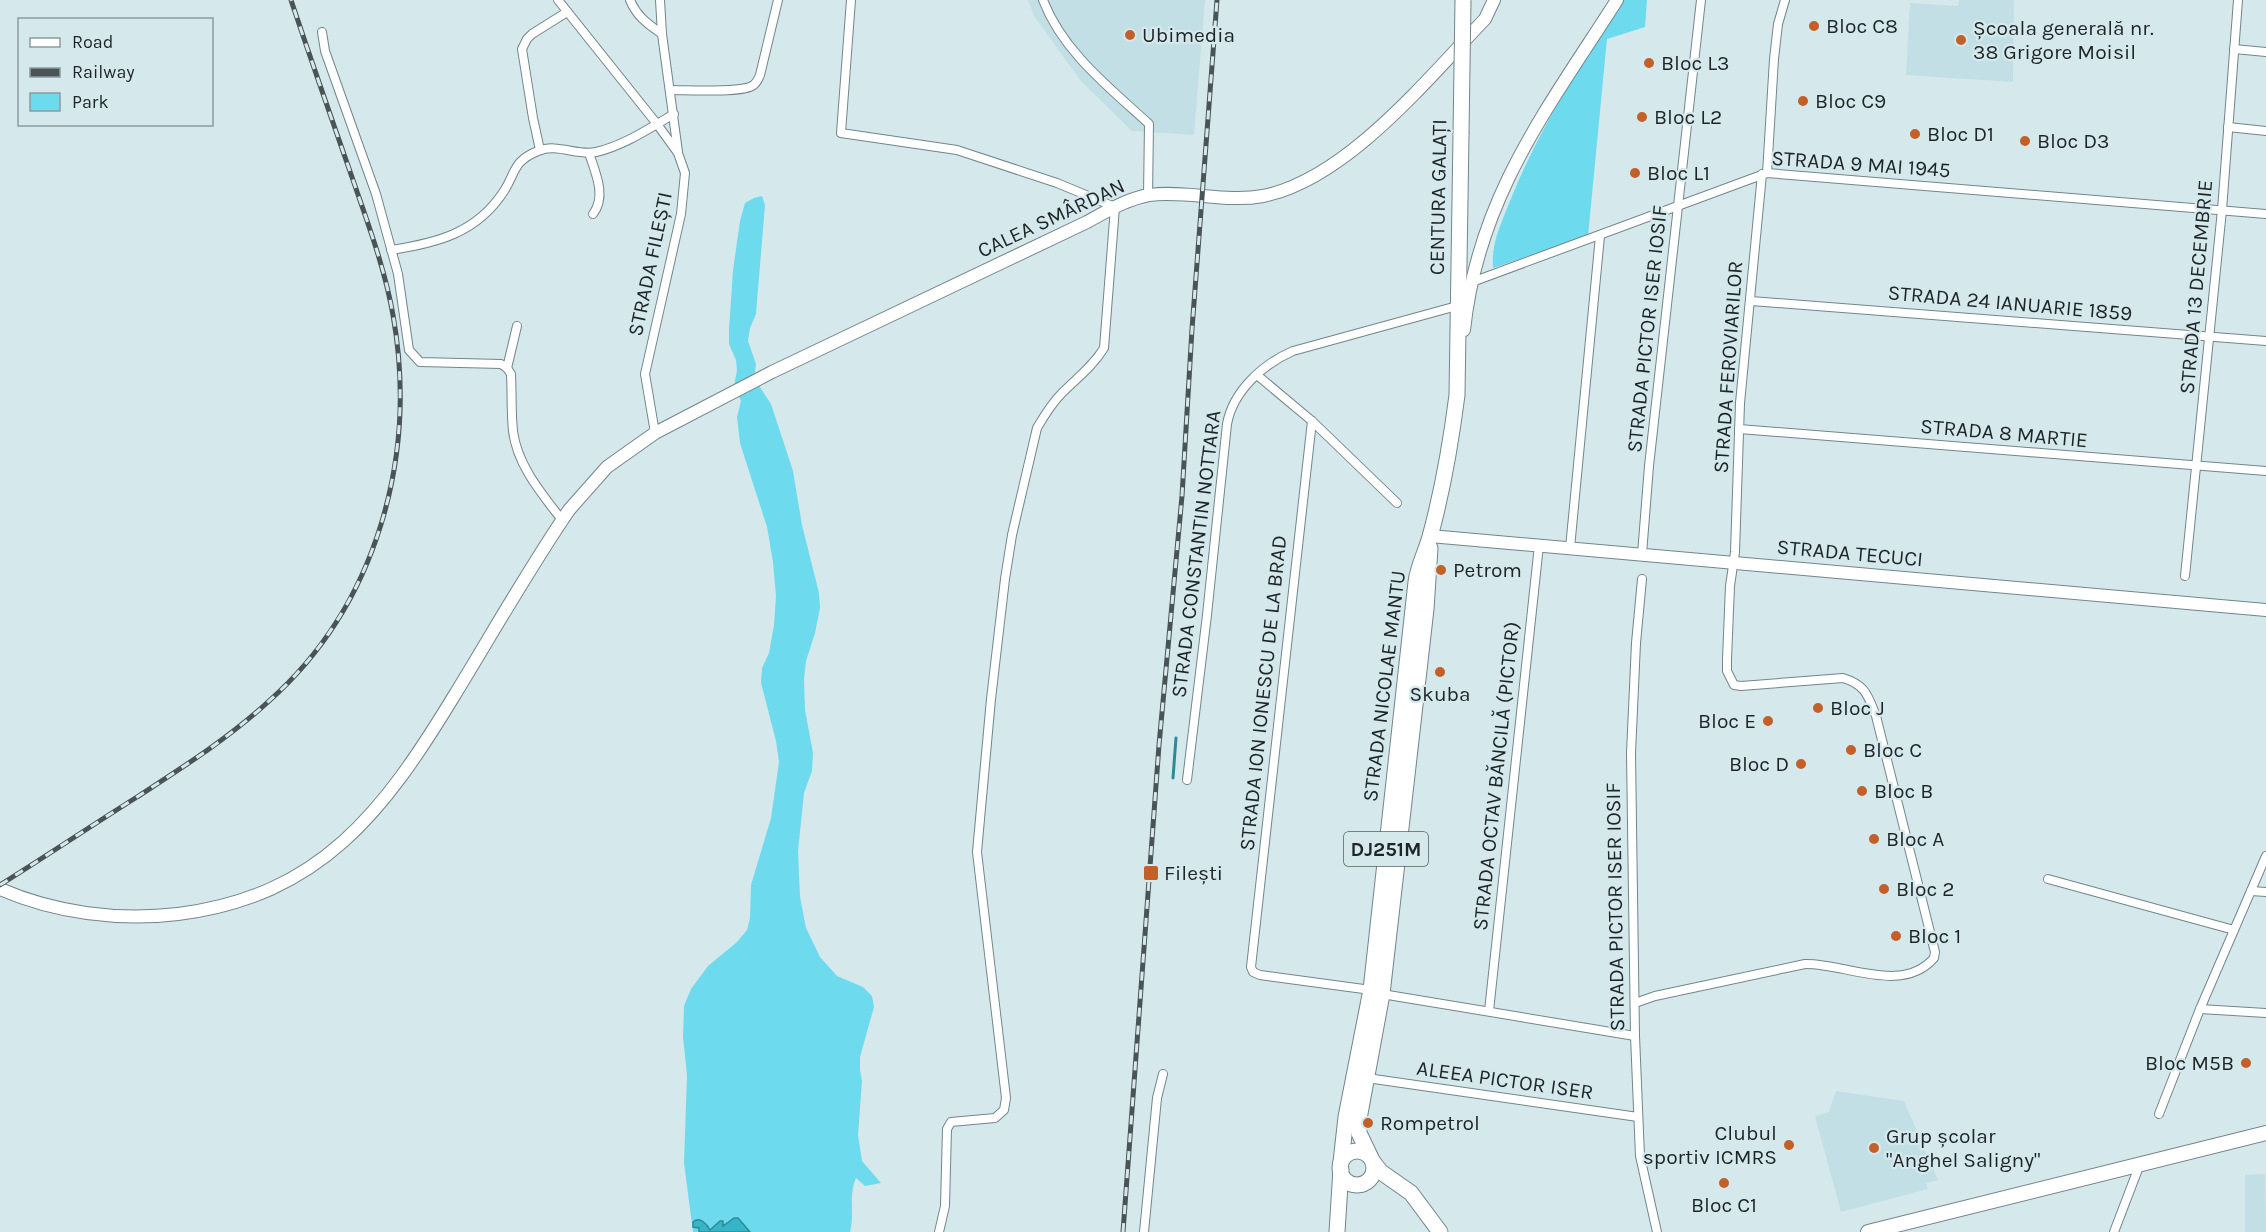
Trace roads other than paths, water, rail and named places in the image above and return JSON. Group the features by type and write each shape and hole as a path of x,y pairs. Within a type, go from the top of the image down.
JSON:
{"highway":[{"name":"CENTURA GALAȚI","path":"1457,395 1463,0"},
{"name":"DJ251M","path":"1337,1224 1350,1192 1373,1173 1371,1159 1359,1133 1359,1119 1367,1078 1376,992 1426,609 1430,536 1449,455 1457,395"},
{"name":"DJ251M","path":"1337,1224 1346,1117 1376,992"},
{"path":"1416,1200 1392,1187 1350,1182 1342,1174 1341,1166 1348,1153 1360,1151 1371,1159 1381,1172 1407,1188 1416,1200 1440,1232"}],"main road":[{"name":"CALEA SMÂRDAN","path":"0,889 23,899 85,913 147,917 211,910 279,885 323,858 361,826 379,807 423,746 562,520 588,486 607,467 655,433 708,404 1115,207 1148,196 1171,194 1247,198 1276,192 1311,178 1343,156 1390,117 1485,19 1494,0"},
{"name":"DJ251M","path":"1457,395 1464,325 1472,282 1481,244 1508,177 1539,121 1617,0"},
{"name":"STRADA TECUCI","path":"1430,536 2266,610"},
{"path":"1868,1232 2266,1133"}],"street":[{"name":"STRADA FILEȘTI","path":"558,0 657,124 678,153 685,173 681,214 645,374 655,433"},
{"path":"630,0 643,21 662,34"},
{"path":"660,0 662,34 678,153"},
{"path":"671,90 737,89 750,87 756,83 760,75 778,0"},
{"path":"851,0 841,133 957,150 1058,183 1115,207 1104,348 1096,361 1060,395 1045,413 1037,428 1011,535 991,699 977,852 1006,1098 1004,1110 995,1118 951,1122 947,1129 945,1206 939,1232"},
{"path":"1043,0 1051,20 1086,66 1149,124 1148,196"},
{"name":"STRADA PICTOR ISER IOSIF","path":"1642,554 1677,208 1701,0"},
{"name":"STRADA FEROVIARILOR","path":"1635,1003 1655,996 1805,964 1822,964 1871,975 1890,976 1924,967 1934,958 1935,952 1876,716 1864,689 1856,682 1843,678 1734,685 1727,671 1744,356 1765,174 1778,24 1785,0"},
{"name":"STRADA 13 DECEMBRIE","path":"2185,576 2222,210 2238,0"},
{"path":"540,150 522,49 532,34 567,12"},
{"path":"322,32 325,51 376,194 398,274 409,350 420,362 501,364 507,368 511,374 513,429 518,450 535,484 562,520"},
{"path":"2234,50 2266,52"},
{"path":"391,250 435,242 455,235 478,219 496,202 505,190 512,172 521,161 540,150 558,149 589,153 606,149 674,114"},
{"path":"2228,127 2266,130"},
{"path":"589,153 600,199 598,208 593,214"},
{"name":"STRADA 9 MAI 1945","path":"1472,282 1765,174 2266,214"},
{"path":"1570,548 1600,236"},
{"name":"STRADA 24 IANUARIE 1859","path":"1751,302 2266,341"},
{"name":"STRADA CONSTANTIN NOTTARA","path":"1187,780 1208,615 1230,408 1237,396 1257,375 1282,355 1457,306"},
{"path":"507,368 517,326"},
{"path":"1257,375 1312,421 1397,503"},
{"name":"STRADA ION IONESCU DE LA BRAD","path":"1312,421 1251,970 1260,975 1376,992"},
{"name":"STRADA 8 MARTIE","path":"1739,429 2266,471"},
{"name":"STRADA OCTAV BĂNCILĂ (PICTOR)","path":"1489,1011 1539,545"},
{"name":"STRADA PICTOR ISER IOSIF","path":"1642,579 1636,643 1631,753 1635,1036 1642,1172 1658,1232"},
{"path":"2158,1114 2266,855"},
{"path":"2048,879 2234,930"},
{"path":"2251,891 2266,892"},
{"path":"1376,992 1635,1036"},
{"path":"2200,1009 2266,1013"},
{"path":"1144,1232 1157,1098 1163,1074"},
{"name":"ALEEA PICTOR ISER","path":"1367,1078 1638,1117"},
{"path":"2114,1232 2140,1163"}],"waterway":[{"path":"1173,778 1176,738"}],"railway":[{"path":"0,885 222,740 269,701 306,663 337,620 362,574 381,525 393,474 399,421 399,368 393,315 376,247 291,0"},
{"path":"1123,1232 1159,745 1182,496 1217,0"}],"place":[{"name":"Bloc C8","path":"1814,26"},
{"name":"Ubimedia","path":"1130,35"},
{"name":"Școala generală nr. 38 Grigore Moisil","path":"1961,40"},
{"name":"Bloc L3","path":"1649,63"},
{"name":"Bloc C9","path":"1803,101"},
{"name":"Bloc L2","path":"1642,117"},
{"name":"Bloc D1","path":"1915,134"},
{"name":"Bloc D3","path":"2025,141"},
{"name":"Bloc L1","path":"1635,173"},
{"name":"Petrom","path":"1441,570"},
{"name":"Skuba","path":"1440,672"},
{"name":"Bloc J","path":"1818,708"},
{"name":"Bloc E","path":"1768,721"},
{"name":"Bloc C","path":"1851,750"},
{"name":"Bloc D","path":"1801,764"},
{"name":"Bloc B","path":"1862,791"},
{"name":"Bloc A","path":"1874,839"},
{"name":"Filești","path":"1151,873"},
{"name":"Bloc 2","path":"1884,889"},
{"name":"Bloc 1","path":"1896,936"},
{"name":"Bloc M5B","path":"2246,1063"},
{"name":"Rompetrol","path":"1368,1123"},
{"name":"Clubul sportiv ICMRS","path":"1789,1145"},
{"name":"Grup școlar \"Anghel Saligny\"","path":"1874,1148"},
{"name":"Bloc C1","path":"1724,1183"}]}
